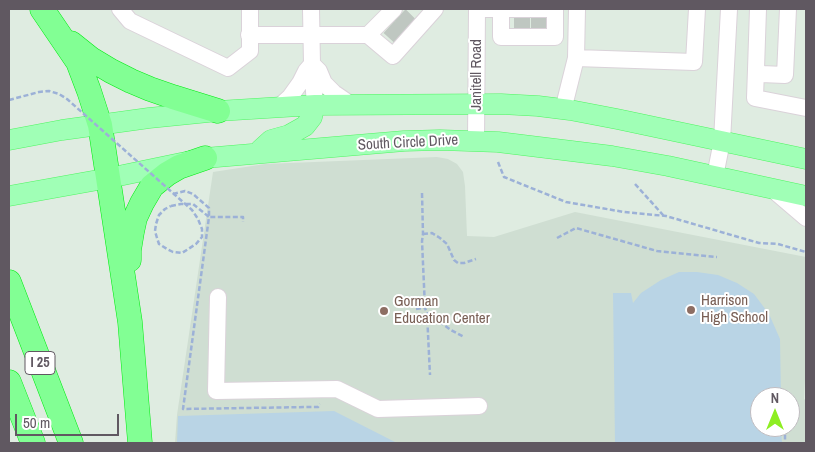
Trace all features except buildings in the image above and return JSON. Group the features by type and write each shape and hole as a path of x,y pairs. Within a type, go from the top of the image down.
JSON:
{"highway":[{"path":"42,9 78,62 100,125 130,322 140,443"},
{"path":"60,34 91,59 131,81 218,111"},
{"path":"130,322 129,250 132,232 142,203 152,186 167,174 179,167 206,158"},
{"name":"I 25","path":"9,282 71,443"},
{"name":"I 25","path":"9,382 33,443"}],"main road":[{"path":"9,140 149,118 218,111 350,104 476,104 529,106 617,119 806,159"},
{"path":"256,153 271,140 289,135 305,126 312,117 314,105"},
{"name":"South Circle Drive","path":"9,196 206,158 404,141 440,140 476,140 596,154 668,166 806,196"}],"street":[{"path":"120,9 130,21 228,68 250,51 250,9"},
{"path":"311,9 314,105"},
{"path":"477,9 501,9 522,23 539,24"},
{"name":"Janitell Road","path":"476,140 477,9"},
{"path":"501,9 501,37 522,23 539,24"},
{"path":"563,110 576,58 577,9"},
{"path":"576,58 694,62 697,9"},
{"path":"715,176 722,142 728,9"},
{"path":"758,9 755,98 806,108"},
{"path":"756,69 761,74 785,75 788,9"},
{"path":"249,35 368,35 430,12"},
{"path":"368,35 393,56 399,24"},
{"path":"312,64 319,71 324,83 334,94 350,104"},
{"path":"279,107 290,97 312,64"},
{"path":"770,188 806,218"},
{"path":"218,297 216,391 337,389 378,409 479,406"}],"path":[{"path":"9,100 49,91 68,99 180,200 186,205 192,210 202,229 202,237 196,244 182,253 167,249 160,244 155,231 159,215 171,206 181,204 187,204 193,204 209,217 243,216 243,222"},
{"path":"498,162 504,177 566,202 624,212 664,216 760,243 778,244 806,252"},
{"path":"635,184 664,216"},
{"path":"174,194 185,191 193,194 209,208 183,409 318,407 330,389"},
{"path":"422,193 424,308 427,313 464,337"},
{"path":"557,238 576,228 657,251 717,257"},
{"path":"423,234 432,233 440,238 447,244 454,260 458,263 476,259"},
{"path":"416,309 424,308"},
{"path":"427,313 430,375"}],"shaded area":[{"name":"Gorman Education Center","path":"437,157 448,159 457,164 463,172 467,236 494,237 575,212 806,257 804,399 806,400 806,443 175,443 177,415 213,172 265,164"},
{"path":"679,272 718,275 737,283 754,294 769,314 780,339 781,387 750,387 750,437 782,437 782,443 615,443 613,293 631,293 633,303 641,293 661,280"},
{"path":"334,411 397,443 177,443 178,416"}],"tunnel":[{"path":"400,15 410,25"},
{"path":"522,16 522,31"},
{"path":"539,17 539,31"},
{"path":"389,27 400,37"}],"place":[{"name":"Harrison High School","path":"691,310"},
{"name":"Gorman Education Center","path":"384,311"}]}
